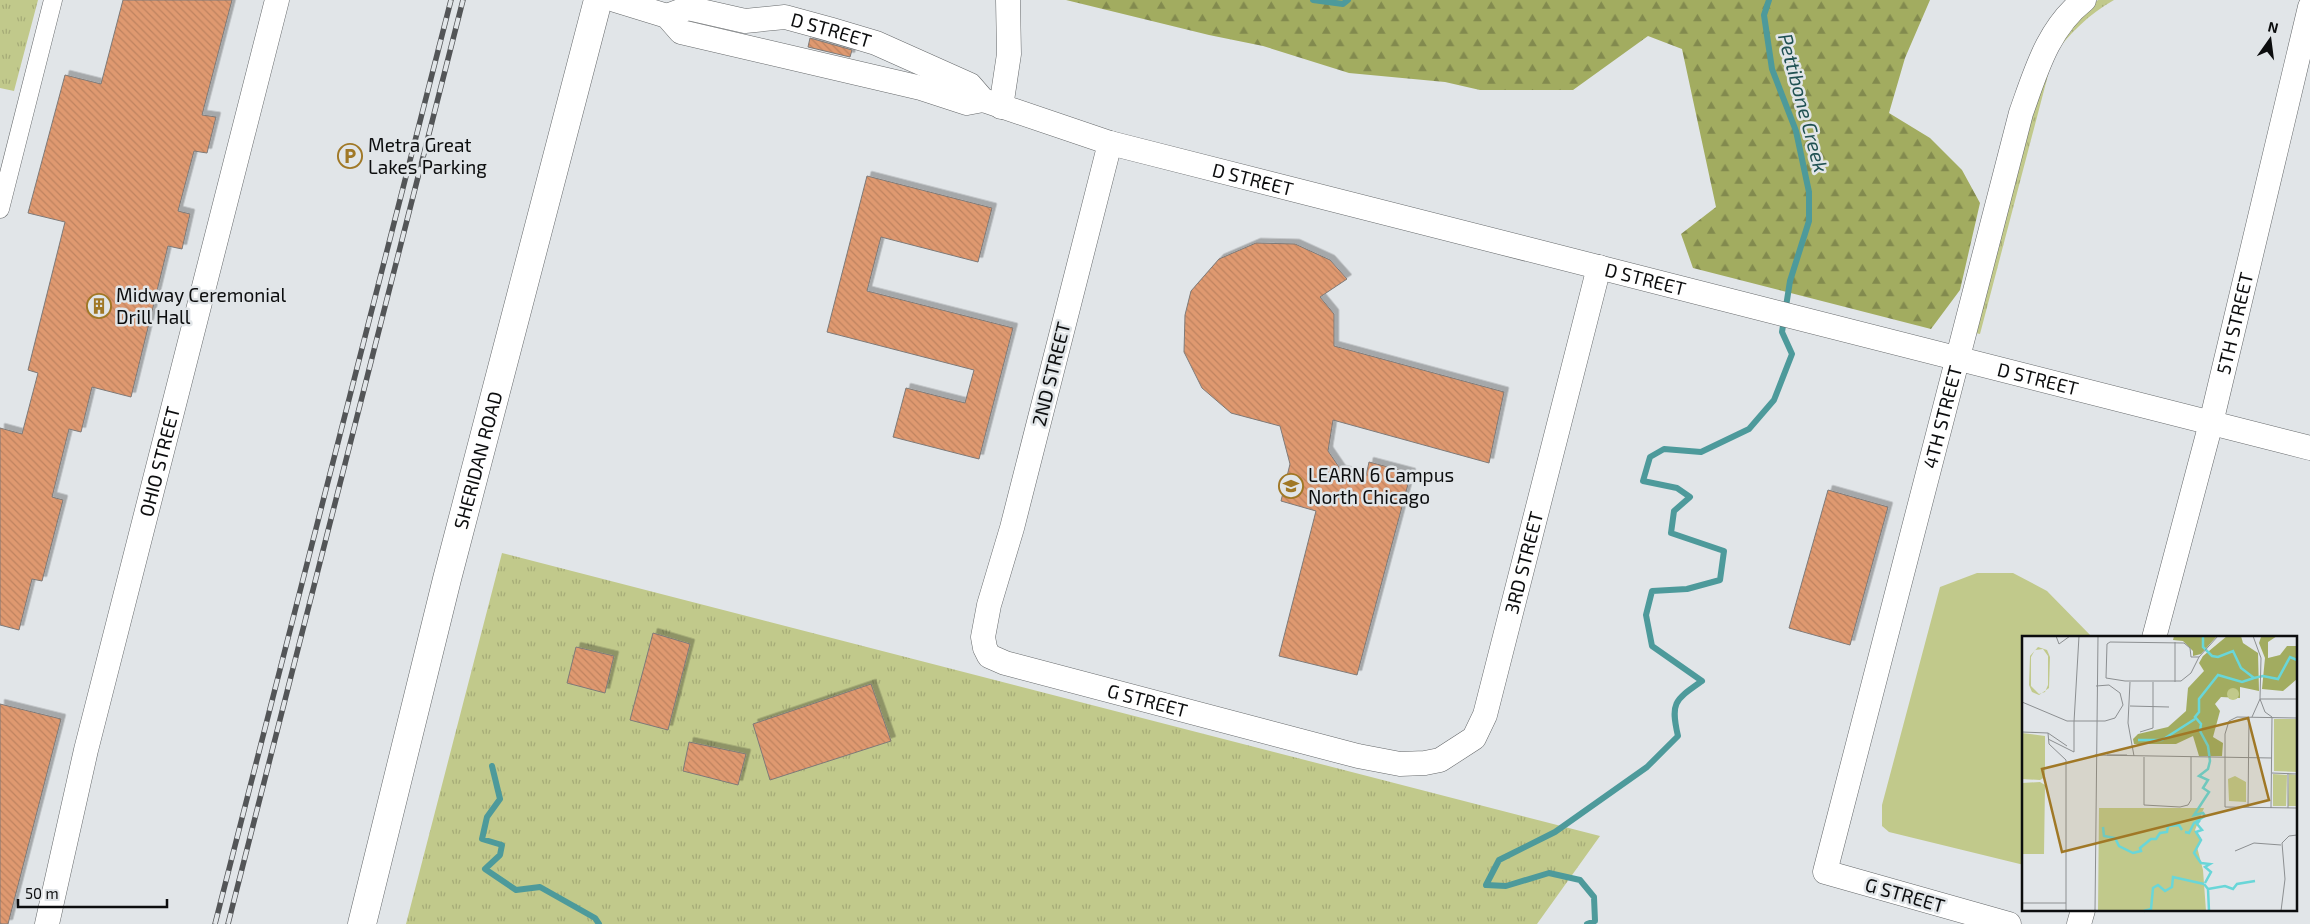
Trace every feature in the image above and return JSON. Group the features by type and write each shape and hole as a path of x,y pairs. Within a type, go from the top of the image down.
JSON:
{"main road":[{"name":"SHERIDAN ROAD","path":"362,924 447,579 598,0"}],"street":[{"path":"0,209 54,0"},
{"name":"OHIO STREET","path":"48,924 86,750 277,0"},
{"name":"D STREET","path":"615,0 667,16 681,32 921,88 967,104 992,103"},
{"path":"992,103 1009,54 1008,0"},
{"name":"4TH STREET","path":"1832,848 2021,112 2041,56 2056,29 2074,8 2084,0"},
{"name":"5TH STREET","path":"2155,636 2211,423 2310,7"},
{"name":"D STREET","path":"667,16 688,8 745,21 785,17 876,43 970,85 992,103 1110,143 2310,448"},
{"name":"2ND STREET","path":"988,605 1012,528 1110,143"},
{"name":"3RD STREET","path":"1358,756 1400,764 1425,763 1440,760 1474,738 1485,715 1598,267"},
{"name":"G STREET","path":"988,605 983,637 985,648 989,656 1005,663 1358,756"},
{"name":"G STREET","path":"1832,848 1826,872 2009,924"}],"green space":[{"path":"0,0 38,0 14,91 0,88"},
{"path":"1066,0 1930,0 1905,58 1889,113 1930,138 1962,170 1980,203 1960,290 1931,329 1693,268 1681,234 1716,207 1682,49 1648,36 1573,90 1480,90 1445,82 1349,73 1263,46 1209,35"},
{"path":"2098,0 2114,0 2096,11 2080,25 2053,56 1980,334 1975,333 2013,171 2037,83 2045,62 2066,28"},
{"path":"502,553 1600,836 1537,924 406,924"},
{"path":"1977,573 2013,573 2047,591 2091,636 2022,636 2022,865 1889,832 1882,826 1882,805 1940,587"}],"building":[{"name":"Midway Ceremonial Drill Hall","path":"123,0 232,0 202,115 216,117 207,153 194,151 178,211 190,214 182,249 168,246 131,397 92,387 81,432 69,429 52,497 63,500 42,581 32,579 19,630 0,625 0,428 22,434 38,373 28,370 65,222 28,213 65,75 101,84"},
{"path":"810,38 852,50 850,57 808,47"},
{"path":"867,176 992,208 978,262 881,237 867,291 1013,328 979,459 893,437 906,388 965,403 974,370 827,332"},
{"path":"1256,243 1295,244 1330,260 1347,279 1320,297 1334,314 1334,346 1504,392 1489,463 1333,420 1328,451 1341,470 1366,476 1369,462 1411,473 1357,675 1279,656 1316,511 1281,501 1290,464 1280,426 1231,413 1202,388 1184,352 1185,315 1191,291 1219,259"},
{"path":"1828,490 1888,507 1850,645 1789,628"},
{"path":"653,633 690,644 668,730 630,720"},
{"path":"576,647 614,656 605,693 567,683"},
{"path":"871,684 891,741 770,780 753,724"},
{"path":"0,704 61,719 8,924 0,924"},
{"path":"689,742 746,754 738,785 683,771"}],"waterway":[{"name":"Pettibone Creek","path":"1313,0 1343,4 1348,0"},
{"name":"Pettibone Creek","path":"1587,924 1595,921 1594,897 1580,880 1549,873 1506,886 1486,885 1499,860 1555,832 1647,767 1678,736 1675,716 1677,703 1680,698 1702,681 1652,646 1646,615 1652,591 1687,589 1720,580 1724,551 1671,533 1674,511 1690,497 1677,488 1643,481 1650,457 1664,449 1701,452 1749,429 1774,400 1792,354 1782,332 1790,281 1809,221 1809,192 1796,131 1772,69 1764,15 1769,0"},
{"name":"Pettibone Creek","path":"492,766 500,799 487,817 482,839 502,845 500,855 485,869 516,890 540,887 595,918 599,924"}],"railway":[{"path":"215,924 451,0"},
{"path":"228,924 463,0"}],"place":[{"name":"Metra Great Lakes Parking","path":"350,156"},
{"name":"Midway Ceremonial Drill Hall","path":"99,306"},
{"name":"LEARN 6 Campus North Chicago","path":"1291,486"}]}
